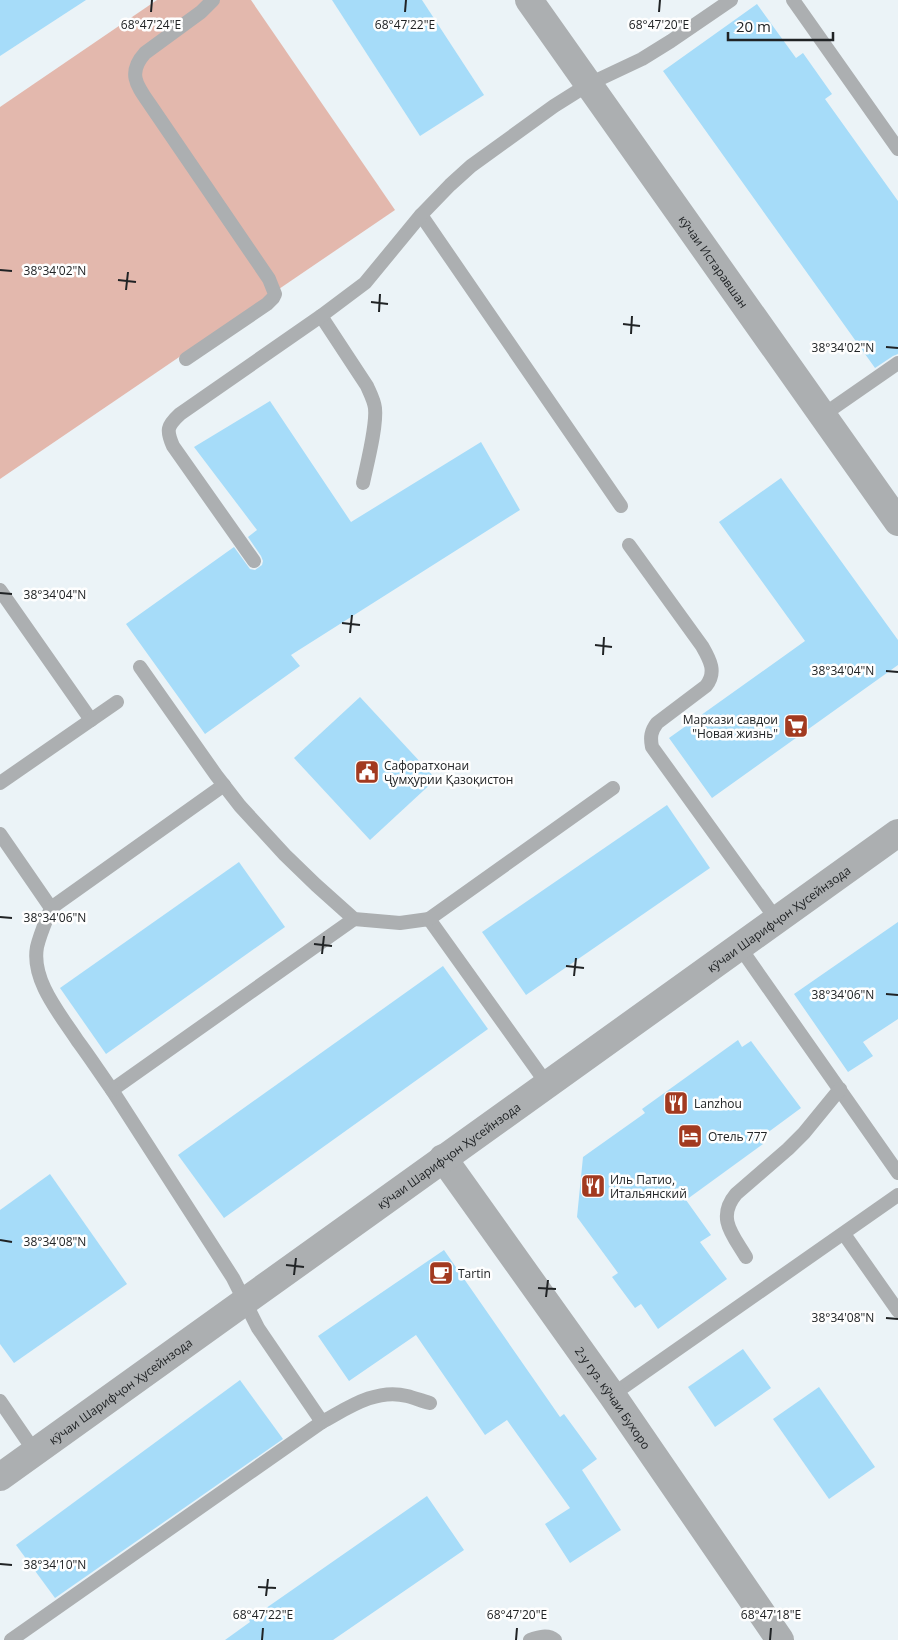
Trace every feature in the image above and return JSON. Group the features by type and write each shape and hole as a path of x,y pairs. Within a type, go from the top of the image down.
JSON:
{"street":[{"name":"кӯчаи Истаравшан","path":"529,0 898,522"},
{"name":"кӯчаи Шарифҷон Ҳусейнзода","path":"0,1477 898,833"},
{"name":"2-у гуз. кӯчаи Бухоро","path":"443,1158 612,1395 780,1640"}],"lane":[{"path":"186,359 267,304 275,294 269,279 151,106 140,89 135,76 137,62 145,53 201,12 213,0"},
{"path":"254,561 173,446 168,435 169,426 180,414 321,316 365,283 421,215 450,185 472,166 531,122 589,84 650,54 731,0"},
{"path":"793,0 898,149"},
{"path":"421,215 622,506"},
{"path":"321,316 372,396 375,410 374,422 363,482"},
{"path":"823,415 898,363"},
{"path":"628,545 702,646 711,662 712,672 710,681 657,723 652,730 650,739 652,747 776,919"},
{"path":"0,590 91,720"},
{"path":"140,667 240,806 286,855 354,919"},
{"path":"0,783 117,702"},
{"path":"224,786 51,908 37,948 37,964 48,998 112,1090 218,1254 273,1351 322,1422"},
{"path":"112,1090 354,919 400,922 429,919 613,788"},
{"path":"0,834 51,908"},
{"path":"429,919 547,1084"},
{"path":"739,946 898,1173"},
{"path":"746,1257 730,1229 726,1210 730,1201 804,1133 840,1089"},
{"path":"612,1395 898,1195"},
{"path":"844,1234 898,1311"},
{"path":"11,1640 322,1422 368,1398 393,1394 406,1395 430,1403"},
{"path":"0,1401 35,1452"},
{"path":"530,1640 540,1637 555,1640"}],"shaded area":[{"path":"157,0 251,0 395,210 0,479 0,107"}],"building":[{"path":"0,0 86,0 0,56"},
{"path":"332,0 422,0 484,95 420,136"},
{"path":"757,4 796,58 803,53 832,94 825,99 898,201 898,354 875,368 663,71"},
{"path":"270,401 351,522 481,442 520,510 291,655 300,666 205,734 126,624 234,547 250,569 255,570 262,565 261,556 248,537 257,530 194,447"},
{"path":"781,478 898,640 898,665 712,798 669,738 805,641 719,522"},
{"path":"360,697 436,779 370,840 294,758"},
{"path":"667,805 710,868 526,995 482,932"},
{"path":"239,862 285,927 106,1054 60,988"},
{"path":"898,922 898,1019 863,1042 873,1056 848,1072 794,994"},
{"path":"443,966 488,1029 224,1218 178,1155"},
{"path":"738,1040 742,1047 751,1041 801,1108 759,1139 763,1144 686,1200 711,1235 700,1242 727,1279 658,1329 641,1304 635,1308 612,1277 618,1273 577,1217 583,1157 645,1113 642,1109"},
{"path":"50,1174 127,1284 14,1363 0,1344 0,1210"},
{"path":"444,1250 560,1417 564,1414 597,1459 582,1470 621,1530 570,1563 545,1524 570,1508 507,1420 485,1435 416,1335 349,1381 318,1336"},
{"path":"743,1349 771,1388 715,1427 688,1387"},
{"path":"240,1380 283,1439 55,1598 16,1545"},
{"path":"819,1387 875,1467 829,1499 773,1419"},
{"path":"427,1496 464,1550 333,1640 225,1640 250,1622 249,1620"}],"place":[{"name":"Маркази савдои \"Новая жизнь\"","path":"796,726"},
{"name":"Сафоратхонаи Ҷумҳурии Қазоқистон","path":"367,772"},
{"name":"Lanzhou","path":"676,1103"},
{"name":"Отель 777","path":"690,1136"},
{"name":"Иль Патио, Итальянский","path":"593,1186"},
{"name":"Tartin","path":"441,1273"}]}
